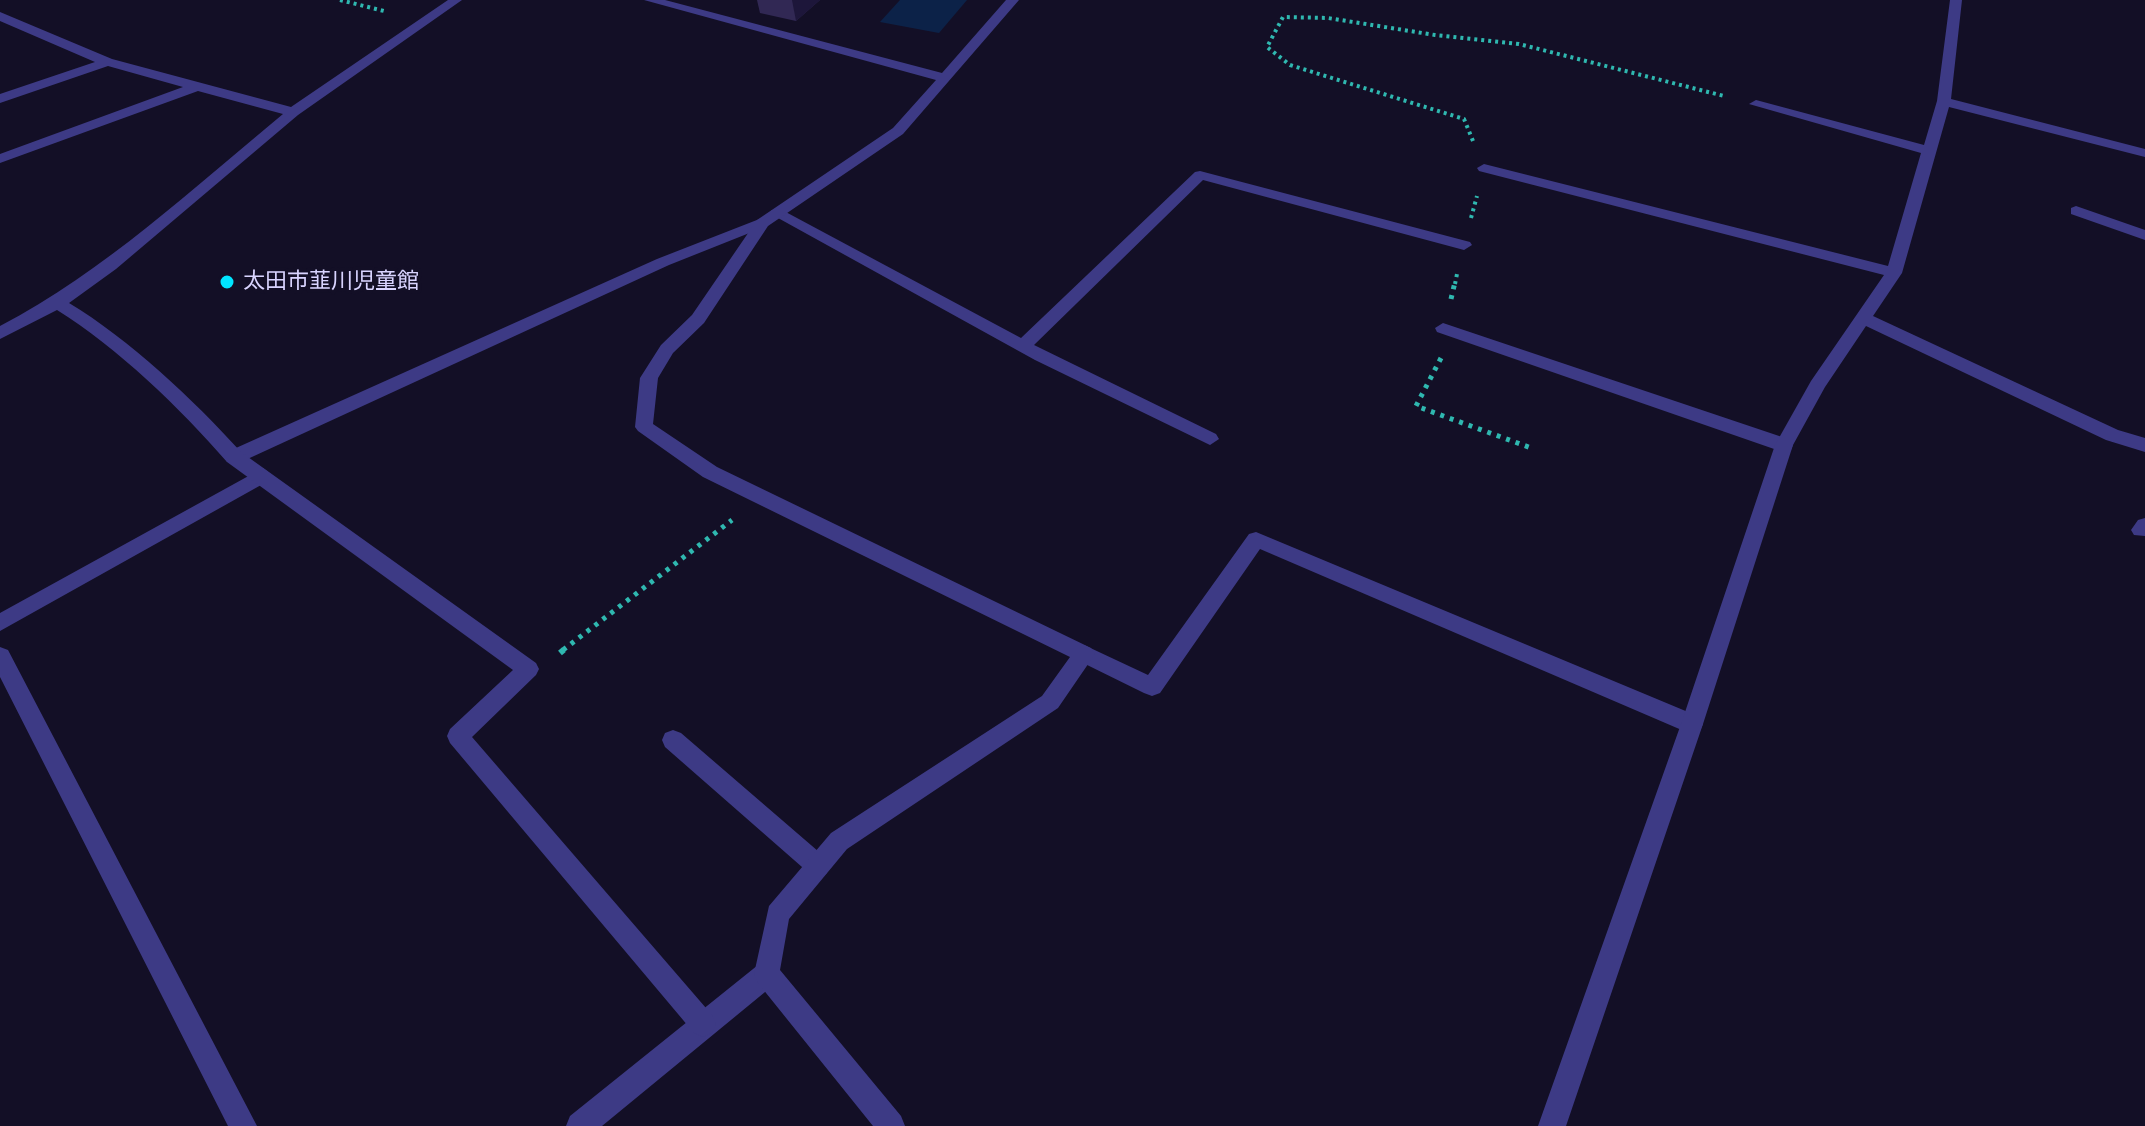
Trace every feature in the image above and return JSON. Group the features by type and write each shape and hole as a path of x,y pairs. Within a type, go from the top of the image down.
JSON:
{"street":[{"path":"0,333 57,303 110,266 293,112 456,0"},
{"path":"650,0 945,78"},
{"path":"234,457 663,262 769,218 898,131 1013,0"},
{"path":"1552,1126 1692,724 1784,445 1817,385 1894,273 1944,101 1956,0"},
{"path":"0,16 107,62 293,112"},
{"path":"0,99 107,62"},
{"path":"0,159 195,87"},
{"path":"1944,101 2145,153"},
{"path":"1756,104 1929,151"},
{"path":"1484,168 1894,273"},
{"path":"1022,346 1200,175 1464,245"},
{"path":"2076,211 2145,235"},
{"path":"769,218 1210,439"},
{"path":"769,218 698,319 667,349 649,378 644,427 710,472 1152,687 1256,539 1692,724"},
{"path":"57,303 85,320 199,417 234,457 528,669 458,736 703,1024"},
{"path":"1864,318 2112,435 2145,445"},
{"path":"1443,328 1784,445"},
{"path":"0,623 263,475"},
{"path":"580,1126 767,974 778,914 839,841 1050,702 1084,654"},
{"path":"0,656 243,1126"},
{"path":"673,740 818,866"},
{"path":"767,974 891,1126"}],"path":[{"path":"1534,449 1416,406 1447,347 1443,328 1484,168 1464,119 1290,65 1267,47 1283,17 1328,18 1435,35 1519,44 1756,104"},
{"path":"559,653 761,497"}],"water":[{"path":"900,0 967,0 939,33 880,22"}],"place":[{"name":"太田市韮川児童館","path":"227,282"}]}
